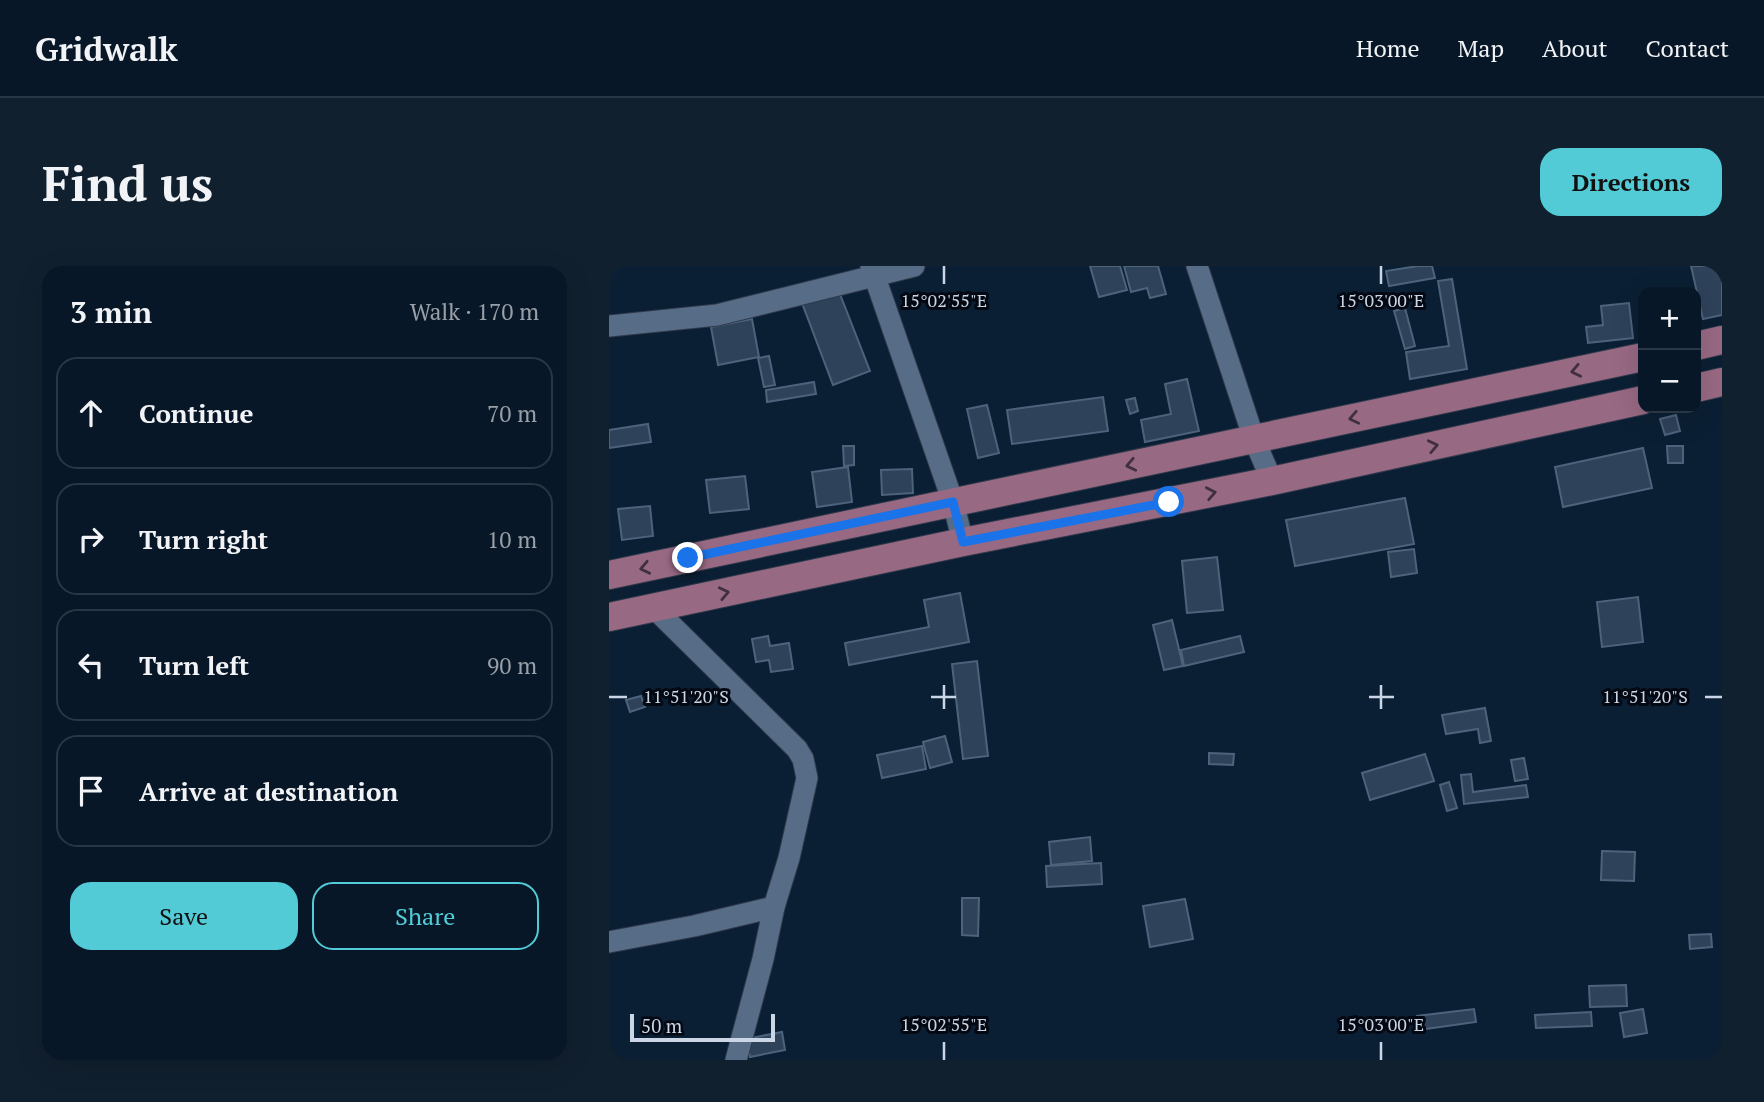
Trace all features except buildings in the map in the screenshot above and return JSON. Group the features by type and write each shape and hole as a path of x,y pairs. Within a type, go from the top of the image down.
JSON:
{"main road":[{"path":"1701,344 1722,340"},
{"path":"609,575 1638,358"},
{"path":"1701,387 1722,382"},
{"path":"610,613 654,608 963,542 1272,481 1638,401"}],"street":[{"path":"609,326 717,315 873,271 914,266"},
{"path":"1197,266 1254,439 1272,481"},
{"path":"873,271 953,502 963,542"},
{"path":"654,608 787,738 803,759 807,778 736,1060"},
{"path":"609,942 774,907"}],"route":[{"path":"688,558 953,502 963,542 1169,502"}]}
